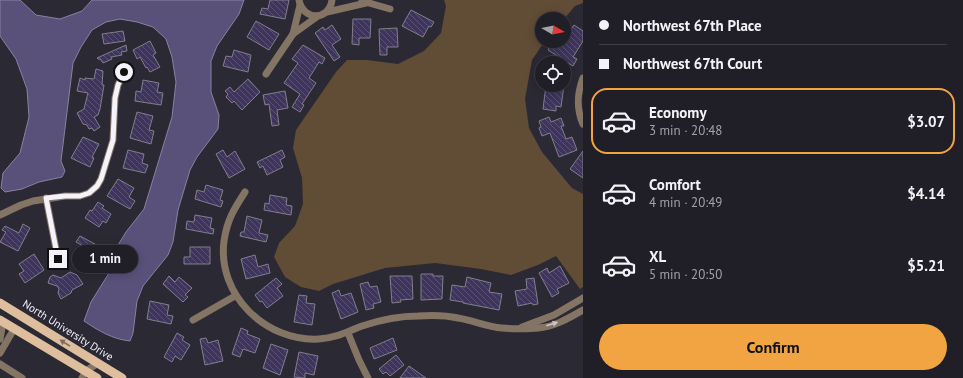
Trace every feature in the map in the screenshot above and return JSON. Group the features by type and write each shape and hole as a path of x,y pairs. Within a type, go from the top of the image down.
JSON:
{"main road":[{"name":"North University Drive","path":"0,303 122,378"},
{"path":"0,322 14,329 84,374 96,378"}],"street":[{"path":"326,12 330,8 332,0"},
{"path":"266,74 293,34 318,16 326,12 363,1 390,9"},
{"path":"299,2 307,14 318,16"},
{"path":"293,34 299,2"},
{"path":"0,215 21,204 46,198 80,196 89,193 97,186 101,179 113,140 115,98 118,85 124,72"},
{"path":"583,78 578,100 578,112 583,124"},
{"path":"245,192 231,215 224,242 223,255 226,270 235,296 253,316 265,325 291,336 318,339 331,338 383,320 408,316 433,315 456,317 502,328 538,328 555,324 583,311 577,302"},
{"path":"46,198 58,259"},
{"path":"193,320 235,296"},
{"path":"519,328 554,315 583,298"},
{"path":"0,322 2,328 0,339"},
{"path":"0,353 14,329"},
{"path":"348,333 368,378"},
{"path":"84,374 98,363"},
{"path":"96,378 98,363"},
{"path":"0,364 22,378"}],"shaded area":[{"path":"0,0 20,0 36,15 60,19 82,11 92,0 244,0 239,14 217,46 211,61 211,92 219,115 218,129 197,157 190,170 178,210 173,242 168,255 143,286 137,301 133,333 130,341 106,334 84,321 91,302 114,265 115,250 126,232 144,209 172,117 176,82 172,57 166,39 153,27 120,19 106,22 92,30 73,63 61,161 65,171 62,177 39,182 22,189 5,192 1,188 3,173 20,153 29,117 27,89 16,59 0,36"},
{"path":"444,0 583,0 583,3 575,6 570,12 535,12 535,48 540,48 532,60 525,99 529,128 542,152 572,188 583,194 583,287 580,289 556,256 538,265 511,275 481,269 435,263 385,268 333,284 319,291 301,287 285,277 274,257 279,243 295,226 303,204 302,178 293,148 296,130 336,72 347,60 367,60 398,64 424,51 441,33 446,6"}],"building":[{"path":"270,0 289,0 285,19 260,14 262,8 268,9"},
{"path":"411,10 434,22 431,27 429,26 423,37 402,26"},
{"path":"353,19 371,19 370,38 359,38 359,45 352,44"},
{"path":"256,21 279,34 269,50 247,37"},
{"path":"332,25 341,39 332,45 340,57 334,61 315,33 323,27 325,30"},
{"path":"574,25 583,31 583,41 573,57 577,59 573,66 571,65 571,56 557,56 548,50 549,48 571,48 571,29"},
{"path":"397,28 398,47 387,47 387,55 380,55 379,29"},
{"path":"123,31 125,41 104,44 102,34"},
{"path":"150,41 156,53 153,55 160,67 150,72 140,57 137,59 133,50"},
{"path":"126,45 127,51 121,52 122,55 111,57 112,59 103,63 97,58"},
{"path":"303,45 325,58 322,64 319,62 309,78 316,83 302,104 304,105 300,112 292,107 300,94 284,83 298,63 292,59"},
{"path":"234,50 251,55 248,72 223,66 226,56 232,57"},
{"path":"96,69 103,71 102,85 104,85 100,109 98,115 94,117 100,127 94,131 92,128 89,129 87,125 83,124 77,113 84,109 88,93 77,91 80,78 85,80 85,78 94,79"},
{"path":"248,79 260,92 242,110 234,101 232,103 226,97 228,94 225,91 230,87 234,92"},
{"path":"143,80 159,83 157,92 163,93 161,105 135,101 136,91 141,92"},
{"path":"285,91 288,108 277,110 279,125 272,126 269,104 265,105 263,95"},
{"path":"545,92 563,92 561,107 556,106 556,111 543,109"},
{"path":"137,112 153,116 149,130 154,131 151,144 130,138"},
{"path":"549,117 551,122 561,118 564,126 561,126 566,139 572,137 577,150 559,157 550,133 542,136 539,128 541,127 539,121"},
{"path":"83,137 99,144 92,157 94,158 90,167 71,158"},
{"path":"128,150 144,154 142,163 148,165 145,173 123,168"},
{"path":"223,150 227,157 235,151 245,169 229,178 216,154"},
{"path":"282,150 285,157 280,160 283,167 267,175 263,166 260,168 257,162"},
{"path":"583,151 583,178 570,169"},
{"path":"118,179 134,188 129,197 135,201 130,209 107,196"},
{"path":"206,185 223,190 220,200 223,201 221,207 195,199 197,190 204,192"},
{"path":"270,195 287,198 286,205 292,206 291,215 264,210 265,203 269,204"},
{"path":"98,202 104,206 102,208 111,214 106,223 103,221 99,227 85,218"},
{"path":"195,215 212,218 210,228 214,229 213,234 186,229 187,221 194,222"},
{"path":"247,216 262,220 259,233 268,235 266,242 240,236 241,232 244,232"},
{"path":"23,224 30,228 18,251 0,242 6,232 2,230 5,226 19,233"},
{"path":"80,236 104,249 96,264 93,263 90,268 77,262 85,247 76,242"},
{"path":"190,247 210,247 210,264 184,264 184,257 190,257"},
{"path":"34,254 44,270 25,283 19,274 24,271 19,264"},
{"path":"255,255 258,267 268,264 270,273 246,279 241,259"},
{"path":"560,266 569,283 557,289 559,293 552,297 539,273 547,268 549,273"},
{"path":"70,272 77,275 83,284 72,290 71,293 61,299 57,286 48,283 50,277 53,275 61,278"},
{"path":"421,274 443,276 442,299 421,300"},
{"path":"169,276 175,282 179,277 192,288 185,295 188,297 183,302 163,284"},
{"path":"390,276 412,276 413,299 400,300 401,302 392,303"},
{"path":"467,277 491,283 489,292 502,294 499,310 450,300 452,285 465,287"},
{"path":"276,278 282,284 277,288 283,296 267,308 255,295"},
{"path":"534,278 538,304 533,305 532,303 518,306 515,291 527,289 526,279"},
{"path":"368,282 370,287 377,286 381,302 373,304 374,308 366,310 360,284"},
{"path":"339,290 341,296 351,293 358,312 341,319 332,293"},
{"path":"299,295 307,296 306,303 315,304 312,325 294,322"},
{"path":"150,301 169,305 167,315 173,316 171,324 147,319"},
{"path":"241,328 248,331 247,334 260,339 255,353 243,349 240,357 232,354"},
{"path":"177,333 184,337 182,340 190,345 181,360 175,356 172,362 164,357"},
{"path":"206,338 208,343 218,340 223,361 205,365 200,339"},
{"path":"393,338 397,350 374,359 370,348"},
{"path":"271,344 288,350 280,375 263,368"},
{"path":"299,352 318,356 314,375 305,373 305,378 294,377"},
{"path":"396,355 404,365 390,376 386,372 383,374 379,369"},
{"path":"409,366 426,378 400,378"}],"route":[{"path":"58,259 46,198 80,196 89,193 97,186 101,179 113,140 115,98 118,85 124,72"}]}
